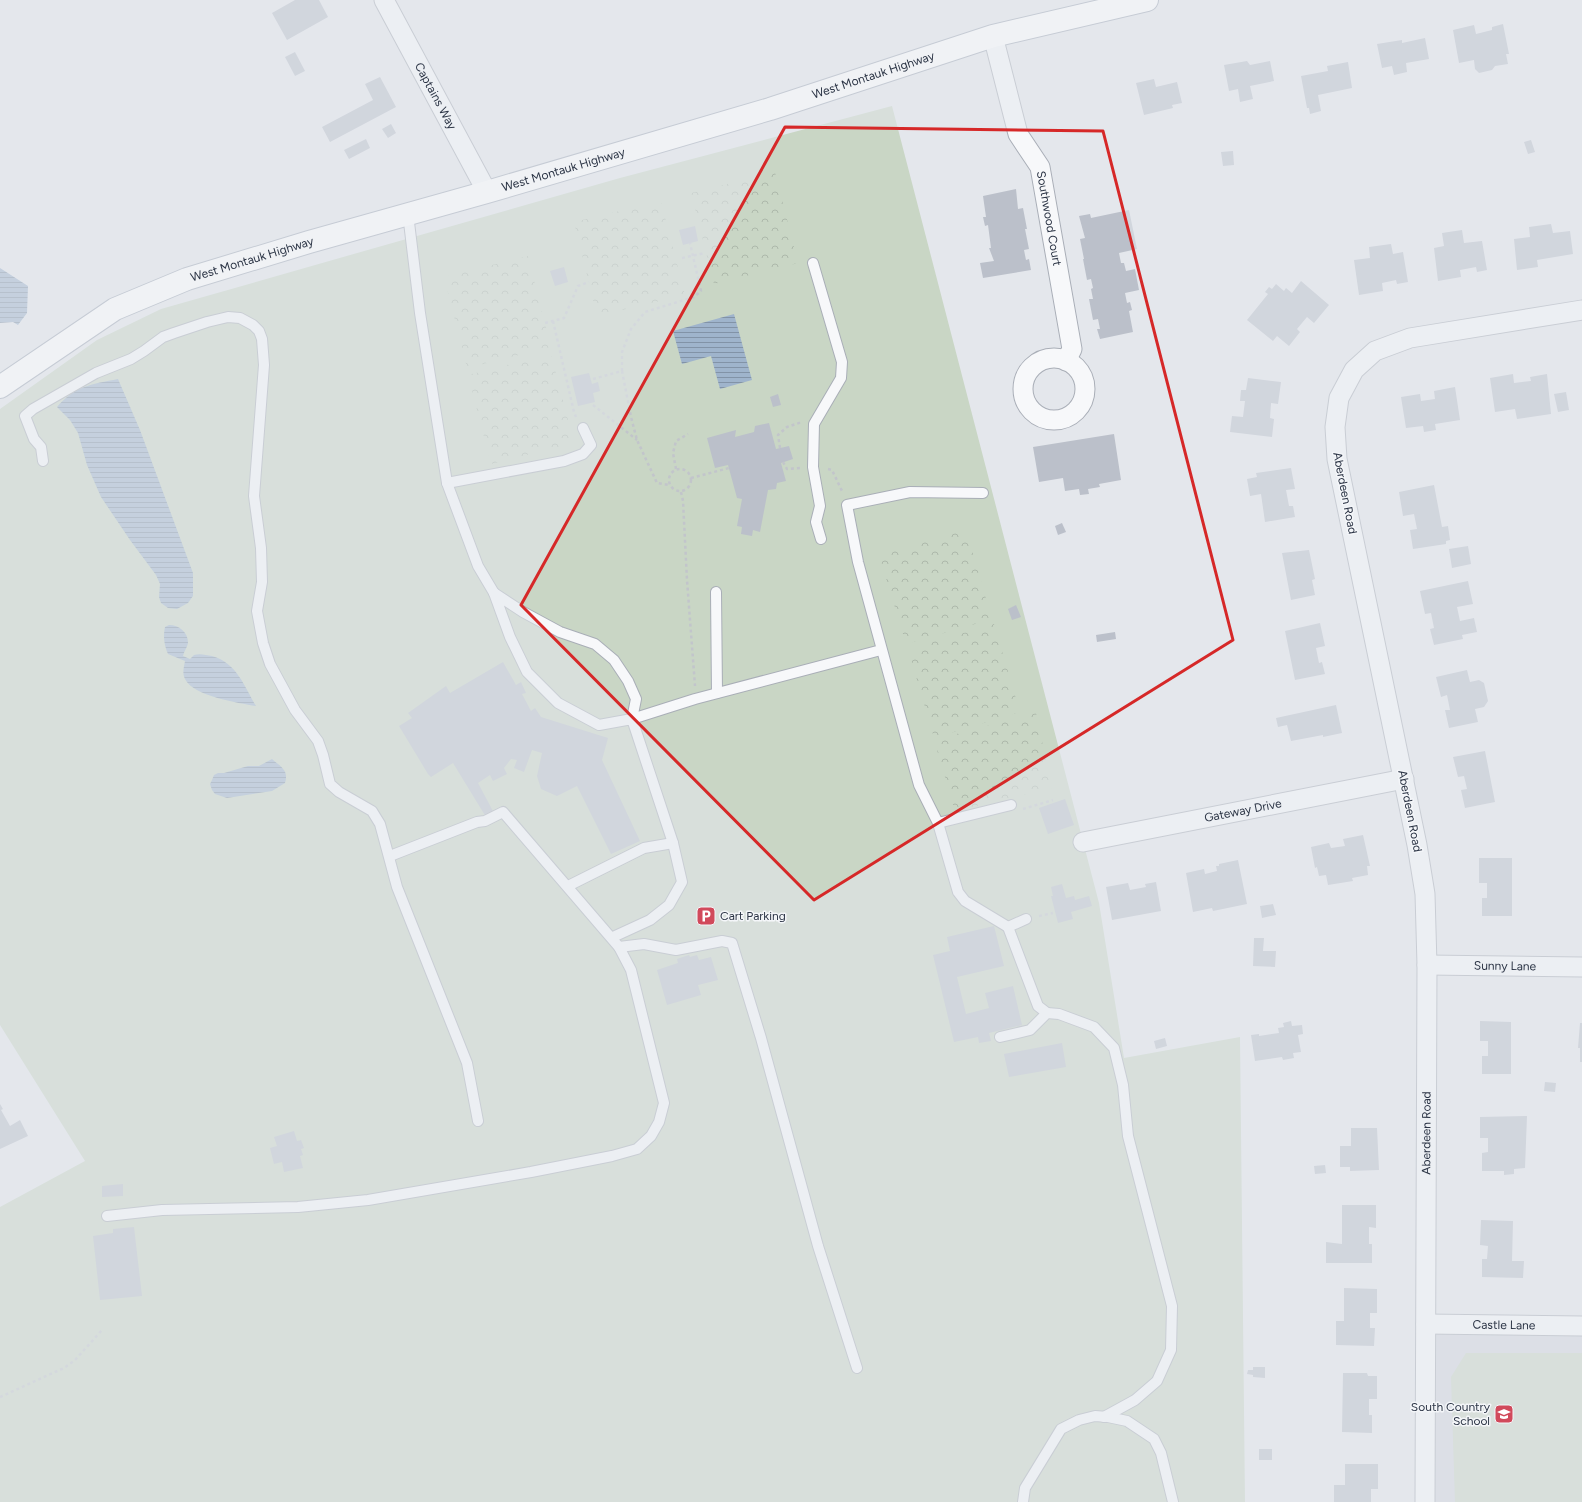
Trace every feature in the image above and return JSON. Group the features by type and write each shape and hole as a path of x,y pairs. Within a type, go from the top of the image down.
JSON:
{"main road":[{"name":"West Montauk Highway","path":"0,387 115,309 187,279 309,242 488,192 770,109 993,36 1147,0"}],"street":[{"name":"Captains Way","path":"384,0 488,192"},
{"name":"Southwood Court","path":"993,36 1018,134 1040,167 1072,349 1066,361"},
{"name":"Aberdeen Road","path":"1425,1502 1427,965 1425,894 1404,779 1337,458 1335,427 1339,398 1354,370 1375,351 1410,338 1582,310"},
{"name":"Gateway Drive","path":"1083,842 1404,779"},
{"name":"Sunny Lane","path":"1427,965 1582,967"},
{"name":"Castle Lane","path":"1426,1324 1582,1326"}],"lane":[{"path":"408,214 420,313 447,483 478,566 494,593 510,637 527,672 558,704 599,725 632,719 695,699 881,650"},
{"path":"813,263 842,362 841,378 814,424 813,467 820,506 816,522 821,539"},
{"path":"43,461 41,447 34,439 25,416 89,376 131,359 163,337 207,322 228,318 240,318 253,325 259,331 262,339 264,372 254,496 261,548 262,582 258,611 261,637 270,664 295,710 318,741 330,784 338,792 372,811 380,824 390,856 397,887 467,1063 478,1121"},
{"path":"447,483 564,461 583,454 591,445 583,428"},
{"path":"983,493 910,492 847,505 858,562 919,785 938,823 958,892 965,901 1008,927 1038,1006 1047,1013 1059,1014 1094,1027 1114,1048 1123,1085 1128,1136 1172,1306 1171,1350 1157,1381 1135,1400 1104,1417"},
{"path":"716,592 717,693"},
{"path":"494,593 560,632 595,644 614,660 628,681 636,699 632,719 673,843 682,882 669,905 650,920 613,937"},
{"path":"938,823 1011,805"},
{"path":"107,1216 162,1210 298,1207 368,1200 531,1172 636,1149 651,1136 659,1122 664,1103 631,970 613,937 503,812 486,822 477,822 390,856"},
{"path":"568,886 644,848 673,843"},
{"path":"1008,927 1026,919"},
{"path":"619,947 644,944 676,950 722,941 732,943 761,1038 818,1246 857,1368"},
{"path":"1000,1037 1030,1030 1047,1013"},
{"path":"1023,1502 1025,1488 1061,1429 1079,1420 1095,1416 1127,1421 1154,1439 1161,1453 1173,1502"}],"path":[{"path":"690,243 701,291 694,297 645,312 631,329 622,352 622,371 630,417 637,440 657,483 669,485 674,490 681,492 688,488 691,478"},
{"path":"682,258 705,253"},
{"path":"545,323 564,318 578,286 589,282"},
{"path":"553,321 574,412 583,428"},
{"path":"593,379 622,371"},
{"path":"593,405 637,440"},
{"path":"780,448 778,435 787,427 799,422 814,424"},
{"path":"676,469 673,453 676,441 688,434"},
{"path":"691,478 729,468"},
{"path":"669,485 668,478 676,469 684,469 691,478"},
{"path":"681,492 683,501 695,699"},
{"path":"1011,805 1022,810 1053,800"},
{"path":"0,1397 64,1368 76,1360 103,1329"}],"highlighted area":[{"path":"785,127 1103,131 1233,640 814,900 521,605"}],"shaded area":[{"name":"South Country School","path":"1426,1324 1582,1326 1582,1502 1425,1502"}],"green space":[{"path":"892,106 1099,903 1124,1058 1240,1037 1245,1502 0,1502 0,1207 85,1161 0,1025 0,409 97,340 161,309 620,178"},
{"path":"775,172 798,263 714,284 691,193"},
{"path":"661,201 685,295 597,316 574,222"},
{"path":"528,256 551,347 467,368 444,277"},
{"path":"551,354 574,443 491,464 468,375"},
{"path":"966,530 992,619 906,644 879,555"},
{"path":"994,624 1020,712 934,738 908,649"},
{"path":"1036,713 1052,788 955,811 934,740"},
{"name":"South Country School","path":"1466,1353 1582,1353 1582,1502 1455,1502 1451,1377"}],"water":[{"path":"0,268 28,286 27,313 18,325 13,322 0,323"},
{"path":"734,314 752,380 720,389 711,356 682,364 673,331"},
{"path":"118,379 140,430 193,573 193,596 188,603 177,609 168,608 161,603 159,597 160,584 156,575 101,497 87,465 78,433 70,420 57,407 70,394 77,390"},
{"path":"169,625 176,626 185,632 188,643 183,656 190,659 194,655 198,654 221,659 239,676 256,706 217,698 197,690 190,685 185,679 185,661 168,654 164,634 165,627"},
{"path":"272,759 283,769 286,779 285,783 272,791 227,798 215,794 212,790 210,784 214,775 248,766 259,766"}],"building":[{"path":"295,0 319,0 328,17 287,40 272,13"},
{"path":"1503,24 1509,54 1506,54 1508,64 1495,66 1492,70 1479,73 1475,69 1474,60 1459,63 1453,30 1474,25 1476,34 1492,30 1492,27"},
{"path":"1425,38 1429,59 1406,63 1407,72 1394,75 1392,66 1382,68 1377,44 1402,40 1402,43"},
{"path":"295,52 305,71 295,76 285,57"},
{"path":"1247,61 1250,65 1270,61 1274,81 1250,86 1253,99 1240,102 1238,89 1229,91 1224,65"},
{"path":"1348,62 1352,88 1318,95 1321,111 1310,114 1309,108 1307,108 1301,76 1328,71 1327,66"},
{"path":"380,77 396,107 330,142 322,127 373,100 365,84"},
{"path":"1154,79 1156,87 1177,82 1182,103 1172,105 1173,108 1144,115 1136,83"},
{"path":"391,124 396,133 388,138 382,129"},
{"path":"366,139 370,148 349,159 344,150"},
{"path":"1531,140 1535,152 1528,154 1524,142"},
{"path":"1233,151 1234,165 1223,166 1221,152"},
{"path":"1016,189 1018,209 1023,208 1027,229 1025,229 1029,249 1024,250 1026,260 1029,259 1031,270 983,278 980,263 994,261 989,248 991,248 988,225 985,226 983,217 986,217 983,196"},
{"path":"1129,210 1137,249 1119,253 1121,263 1124,263 1126,271 1135,269 1139,290 1125,293 1127,303 1130,302 1132,310 1129,311 1133,332 1100,339 1097,329 1100,329 1098,319 1093,320 1089,299 1093,299 1091,289 1093,288 1091,279 1087,280 1080,239 1085,238 1079,216 1090,214 1091,218"},
{"path":"1551,224 1553,233 1570,231 1573,254 1537,260 1538,267 1517,270 1514,239 1530,237 1529,227"},
{"path":"695,226 698,241 683,245 679,230"},
{"path":"1462,230 1464,243 1482,241 1487,270 1477,272 1476,267 1460,270 1461,277 1438,281 1434,248 1444,246 1442,233"},
{"path":"1391,244 1393,254 1403,252 1408,282 1397,284 1396,280 1382,283 1383,291 1359,295 1354,260 1370,258 1369,247"},
{"path":"564,267 568,282 555,286 550,271"},
{"path":"1301,281 1329,305 1314,323 1307,317 1297,329 1300,332 1289,346 1277,336 1273,341 1247,320 1268,294 1265,292 1269,287 1272,289 1276,284 1284,291 1286,288 1292,293"},
{"path":"589,373 592,384 598,382 600,391 593,393 595,402 578,406 571,377"},
{"path":"1513,374 1514,383 1531,381 1530,377 1547,374 1551,414 1517,419 1515,409 1495,412 1490,378"},
{"path":"1248,378 1281,382 1278,404 1271,403 1270,418 1274,419 1272,437 1230,432 1232,416 1243,417 1245,401 1240,401 1241,390 1246,390"},
{"path":"1455,387 1460,420 1435,424 1436,430 1424,432 1423,426 1406,428 1401,397 1420,394 1421,401 1435,399 1434,391"},
{"path":"1566,392 1569,410 1558,412 1554,394"},
{"path":"778,394 781,405 773,407 770,397"},
{"path":"769,423 776,449 789,446 793,459 781,463 786,481 777,483 776,489 768,490 760,532 753,530 752,536 741,534 742,527 737,526 742,499 737,498 728,465 715,468 707,438 736,430 735,437 754,432 755,426"},
{"path":"1114,434 1121,480 1099,484 1100,487 1088,489 1089,494 1080,495 1079,489 1065,491 1063,478 1039,482 1033,447"},
{"path":"1291,468 1295,489 1286,490 1289,506 1293,506 1295,517 1265,522 1261,494 1250,496 1247,479 1257,477 1256,473"},
{"path":"1434,485 1442,527 1448,526 1450,540 1446,541 1446,544 1413,549 1410,530 1417,529 1414,514 1403,516 1399,492"},
{"path":"1062,523 1066,532 1058,535 1055,526"},
{"path":"1468,546 1471,564 1452,568 1449,549"},
{"path":"1309,550 1315,579 1312,580 1315,595 1291,600 1282,553"},
{"path":"1468,581 1473,604 1457,607 1460,621 1474,618 1477,632 1462,635 1463,639 1434,645 1430,629 1434,628 1431,613 1425,614 1420,591"},
{"path":"1016,605 1021,617 1012,620 1008,609"},
{"path":"1320,623 1325,646 1316,648 1319,663 1322,662 1325,674 1295,680 1285,631"},
{"path":"1115,632 1116,639 1097,642 1096,635"},
{"path":"503,662 516,685 521,682 526,693 522,694 531,711 535,708 541,717 608,738 602,760 640,841 611,854 577,786 557,796 541,789 537,776 542,753 532,750 524,772 514,768 517,760 511,759 504,768 507,774 493,781 490,775 478,783 494,813 486,817 453,763 431,777 428,774 399,726 412,718 408,713 446,686 450,693"},
{"path":"1467,670 1470,682 1479,680 1484,683 1488,701 1484,707 1475,709 1478,722 1449,728 1445,710 1450,710 1447,695 1441,697 1436,677"},
{"path":"1336,705 1342,733 1291,741 1287,725 1278,727 1276,718"},
{"path":"1485,751 1495,802 1465,808 1461,790 1467,789 1464,776 1458,777 1453,757"},
{"path":"1065,799 1074,825 1048,834 1039,808"},
{"path":"1363,835 1370,866 1367,866 1368,875 1352,878 1353,881 1328,885 1326,875 1319,876 1317,867 1315,868 1311,847 1329,843 1331,848 1345,846 1343,839"},
{"path":"1479,858 1512,858 1512,916 1482,916 1482,898 1487,898 1487,883 1479,883"},
{"path":"1238,860 1247,904 1213,911 1212,908 1193,912 1186,873 1204,869 1205,874 1217,871 1216,866 1219,866 1219,864"},
{"path":"1156,882 1161,911 1112,920 1106,887 1128,883 1130,890 1146,887 1145,884"},
{"path":"1062,884 1066,898 1074,896 1075,900 1089,896 1092,906 1071,912 1073,919 1058,923 1051,896 1053,896 1051,887"},
{"path":"1273,904 1276,915 1262,918 1260,906"},
{"path":"994,926 1004,966 957,977 966,1014 989,1008 985,993 1013,986 1022,1025 989,1033 991,1041 979,1043 978,1037 954,1042 933,955 950,951 947,937"},
{"path":"1254,938 1264,938 1263,951 1276,951 1275,967 1253,966"},
{"path":"689,955 690,957 697,955 699,960 711,957 718,980 698,985 701,995 667,1005 657,970 678,963 677,959"},
{"path":"1291,1021 1292,1026 1302,1025 1303,1034 1298,1035 1301,1052 1293,1053 1294,1058 1283,1060 1282,1057 1255,1061 1251,1035 1259,1034 1259,1036 1279,1033 1278,1028 1284,1027 1283,1023"},
{"path":"1480,1021 1511,1022 1511,1074 1482,1074 1482,1056 1488,1056 1488,1041 1480,1041"},
{"path":"1580,1023 1582,1023 1582,1062 1580,1062 1580,1048 1578,1048"},
{"path":"1165,1038 1167,1046 1156,1049 1154,1041"},
{"path":"1062,1043 1066,1067 1009,1077 1004,1054"},
{"path":"1545,1082 1556,1083 1555,1092 1544,1091"},
{"path":"0,1104 3,1109 1,1110 10,1126 20,1120 28,1136 0,1149"},
{"path":"1527,1116 1525,1168 1514,1169 1514,1174 1504,1175 1504,1171 1482,1171 1482,1153 1488,1152 1488,1138 1480,1138 1480,1117"},
{"path":"1351,1128 1377,1128 1379,1170 1350,1171 1350,1167 1340,1167 1340,1146 1351,1146"},
{"path":"294,1131 297,1141 301,1140 304,1148 301,1149 303,1155 300,1156 303,1168 284,1172 282,1162 274,1164 270,1148 277,1146 274,1137"},
{"path":"1325,1165 1326,1173 1315,1174 1314,1166"},
{"path":"123,1184 123,1196 102,1197 102,1186"},
{"path":"1342,1205 1376,1205 1376,1228 1369,1227 1369,1244 1372,1244 1372,1263 1326,1263 1326,1242 1342,1244"},
{"path":"1481,1220 1513,1221 1512,1261 1524,1261 1523,1278 1482,1277 1482,1259 1487,1259 1488,1246 1480,1245"},
{"path":"134,1227 142,1296 100,1300 93,1236 113,1233 113,1229"},
{"path":"1344,1288 1377,1289 1377,1313 1370,1313 1370,1328 1375,1328 1374,1346 1336,1345 1336,1321 1344,1321"},
{"path":"1253,1367 1265,1367 1265,1378 1253,1377 1253,1375 1247,1374 1248,1370 1253,1370"},
{"path":"1343,1373 1367,1373 1368,1376 1377,1376 1377,1399 1369,1399 1369,1415 1372,1415 1372,1433 1342,1432"},
{"path":"1259,1449 1272,1449 1272,1460 1259,1460"},
{"path":"1345,1464 1378,1464 1378,1489 1371,1489 1371,1502 1334,1502 1334,1485 1345,1485"}],"place":[{"name":"Cart Parking","path":"706,916"},
{"name":"South Country School","path":"1504,1414"}]}
